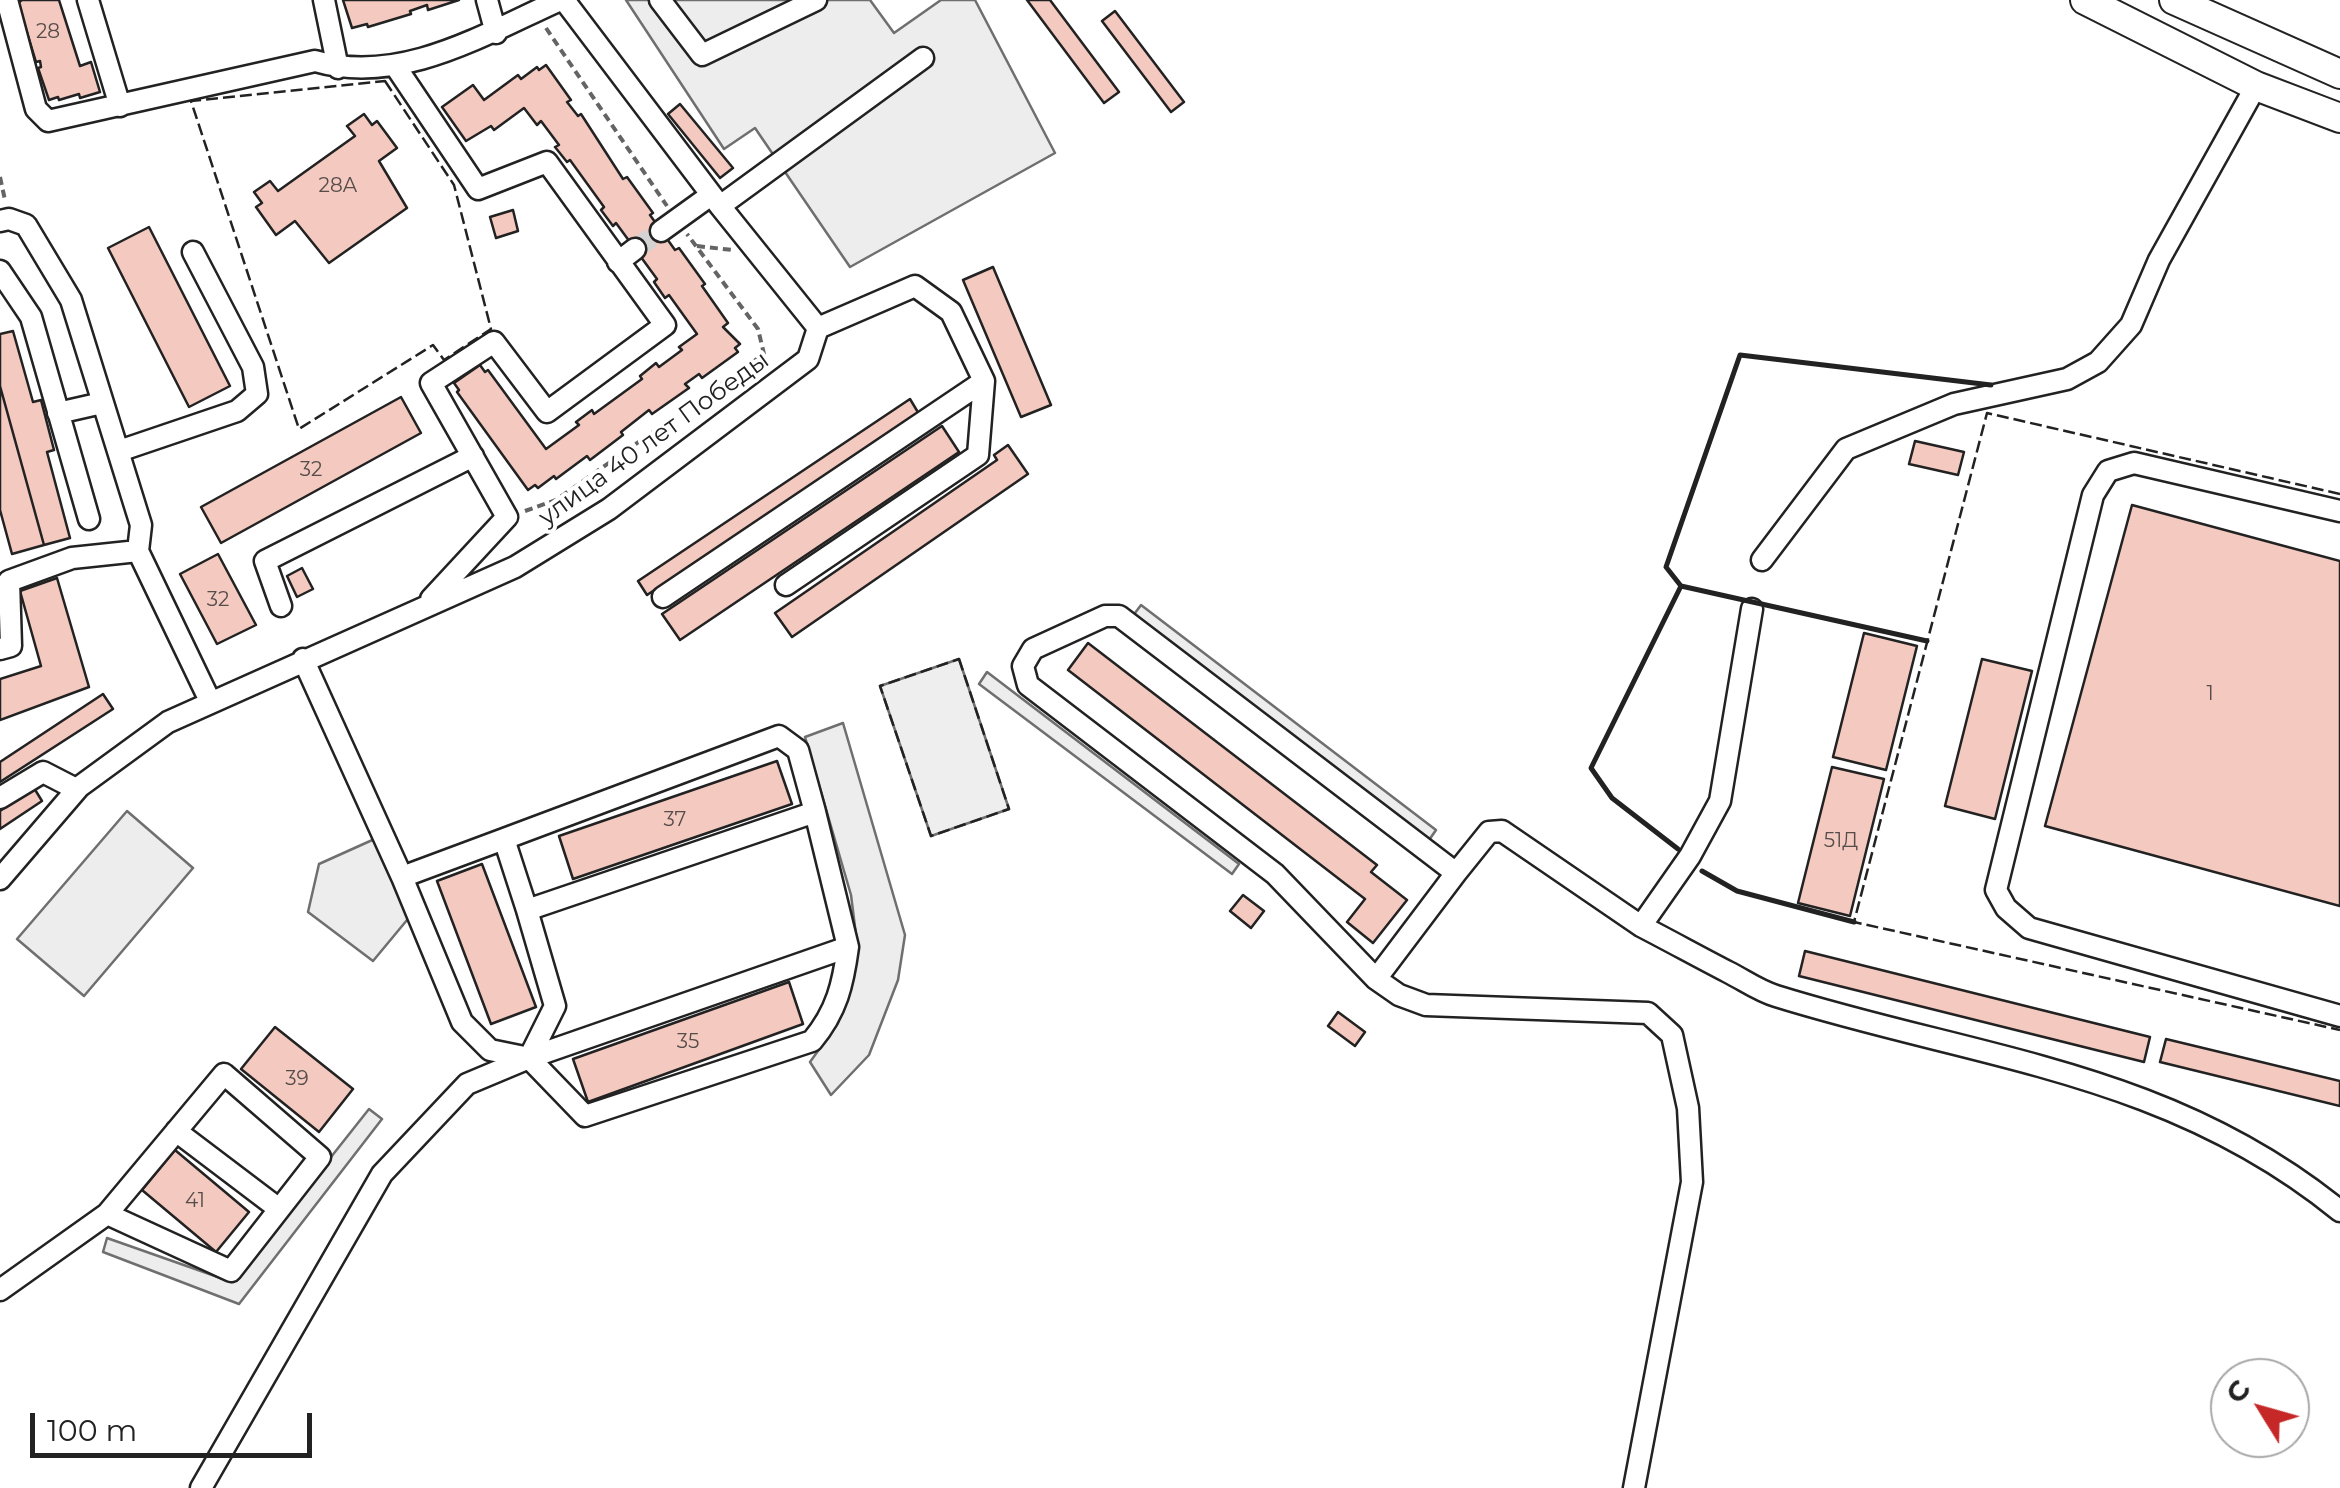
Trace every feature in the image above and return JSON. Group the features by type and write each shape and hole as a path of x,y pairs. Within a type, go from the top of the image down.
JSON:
{"main road":[{"path":"2085,0 2256,86 2340,118"},
{"path":"2174,0 2340,74"}],"street":[{"path":"7,0 36,109 48,121 315,61 338,68 396,67 496,33 562,0 818,328 915,286 951,312 984,381 978,455 786,585"},
{"path":"88,0 120,106"},
{"path":"324,0 338,68"},
{"path":"487,0 496,33"},
{"path":"660,0 702,55 816,0"},
{"path":"661,231 716,200 923,58"},
{"path":"396,67 478,189 547,162 626,256 665,325 547,412 494,342 431,384 508,517 423,608"},
{"path":"1762,560 1846,449 1954,404 2067,380 2098,362 2132,325 2159,260 2256,86"},
{"path":"4,220 26,225 72,300 141,525 138,551 210,701"},
{"path":"119,451 237,411 257,394 253,367 193,252"},
{"path":"0,271 31,317 90,519"},
{"name":"улица 40 лет Победы","path":"0,879 76,790 168,722 515,567 609,508 808,359 818,328"},
{"path":"663,597 984,381"},
{"path":"58,413 102,402"},
{"path":"281,606 265,562 473,456"},
{"path":"2340,511 2134,463 2108,471 2092,495 1996,890 2006,908 2029,928 2340,1016"},
{"path":"0,649 11,646 9,581 72,558 138,551"},
{"path":"1641,926 1690,856 1720,801 1752,608"},
{"path":"1456,873 1118,616 1104,616 1032,649 1023,666 1028,684 1276,874 1376,979 1399,995 1426,1005 1648,1012 1672,1035 1688,1108 1692,1182 1634,1488"},
{"path":"304,659 462,1022 490,1050 529,1058 585,1116 812,1041 830,1019 842,988 848,947 815,812 798,750 780,736 402,877"},
{"path":"0,798 43,772 76,790"},
{"path":"527,910 815,812"},
{"path":"1376,979 1488,832 1502,831 1641,926 1772,995 2001,1054 2120,1089 2186,1114 2252,1149 2340,1211"},
{"path":"504,839 555,1006 529,1058"},
{"path":"201,1488 382,1174 467,1084 529,1058 848,947"},
{"path":"0,1290 106,1214 224,1074 320,1157 231,1272 106,1214"},
{"path":"176,1131 279,1209"}],"path":[{"path":"0,177 4,220"},
{"path":"697,246 740,251"}],"shaded area":[{"path":"626,0 870,0 894,33 941,0 975,0 1055,153 850,267 755,128 724,149"},
{"path":"1141,605 1436,830 1427,843 1132,617"},
{"path":"959,659 1009,809 931,836 880,686"},
{"path":"987,672 1239,864 1232,874 979,684"},
{"path":"843,723 905,935 898,980 869,1055 831,1095 810,1062 838,1023 858,951 851,895 805,737"},
{"path":"127,811 193,868 84,996 17,939"},
{"path":"379,837 412,914 373,961 308,912 319,864"},
{"path":"369,1109 382,1119 239,1304 103,1252 107,1238 232,1282"}],"building":[{"path":"59,0 80,66 91,62 100,92 49,100 38,68 40,61 36,62 18,3"},
{"path":"343,0 459,0 428,10 427,5 410,11 411,14 352,28"},
{"path":"1027,0 1050,0 1119,92 1104,103"},
{"path":"1115,11 1184,102 1171,112 1102,21"},
{"path":"546,65 571,100 567,102 578,116 581,114 623,179 627,177 675,250 679,248 705,284 702,286 728,323 723,327 740,344 735,348 738,352 702,378 699,374 685,384 689,388 652,414 649,410 590,460 587,456 556,479 554,476 528,490 454,383 480,365 485,372 488,370 546,449 579,425 576,422 592,410 594,414 642,379 640,376 656,363 659,367 682,350 679,347 697,334 669,295 665,298 654,282 657,279 616,223 613,226 601,210 604,207 570,160 567,162 555,147 559,145 541,121 537,125 524,108 494,130 491,126 466,141 442,107 473,85 484,100 518,75 521,79"},
{"path":"680,104 733,168 720,178 668,114"},
{"path":"364,114 372,125 377,121 397,148 379,161 407,208 329,263 295,221 276,235 256,207 262,203 254,192 270,181 278,191 355,136 347,126"},
{"path":"513,210 518,231 496,238 490,217"},
{"path":"149,227 230,386 189,407 108,248"},
{"path":"993,267 1051,405 1021,417 963,280"},
{"path":"13,331 33,402 41,400 54,450 47,452 70,538 44,545 0,386 0,334"},
{"path":"0,386 44,545 12,554 0,510"},
{"path":"401,397 421,433 221,543 201,507"},
{"path":"910,399 919,414 647,595 638,581"},
{"path":"942,426 959,452 680,640 662,614"},
{"path":"1915,441 1964,452 1958,475 1909,464"},
{"path":"1008,445 1028,474 792,637 775,613 997,460 994,455"},
{"path":"2132,505 2340,561 2340,906 2045,826"},
{"path":"218,554 256,625 217,644 180,574"},
{"path":"302,568 313,589 297,597 287,576"},
{"path":"57,578 89,687 0,720 0,679 41,666 20,591"},
{"path":"1864,633 1917,646 1886,770 1833,757"},
{"path":"1088,643 1377,865 1371,872 1407,900 1373,943 1347,922 1365,899 1068,670"},
{"path":"1982,659 2032,671 1995,819 1945,806"},
{"path":"103,694 113,709 0,782 0,762"},
{"path":"777,761 792,804 573,879 559,836"},
{"path":"1832,767 1884,779 1850,916 1798,903"},
{"path":"34,788 42,801 0,829 0,811"},
{"path":"482,864 536,1007 491,1024 437,881"},
{"path":"1243,895 1264,911 1251,928 1230,911"},
{"path":"1805,951 2150,1037 2144,1062 1799,976"},
{"path":"789,982 803,1024 588,1102 573,1059"},
{"path":"1338,1012 1365,1032 1355,1046 1328,1026"},
{"path":"275,1027 353,1089 319,1132 241,1069"},
{"path":"2166,1039 2340,1081 2340,1106 2160,1062"},
{"path":"175,1150 249,1212 216,1252 142,1190"}],"tunnel":[{"path":"635,249 661,231"}],"fence":[{"path":"385,81 454,185 491,329 444,360 433,345 299,429 191,101 385,81"},
{"path":"2340,494 1987,413 1854,922 2340,1030"},
{"path":"959,659 1009,809 931,836 880,686 959,659"}],"wall":[{"path":"1681,586 1666,567 1740,355 1991,385"},
{"path":"1678,849 1612,798 1591,768 1681,586 1927,641"},
{"path":"1702,871 1737,891 1854,922"}]}
